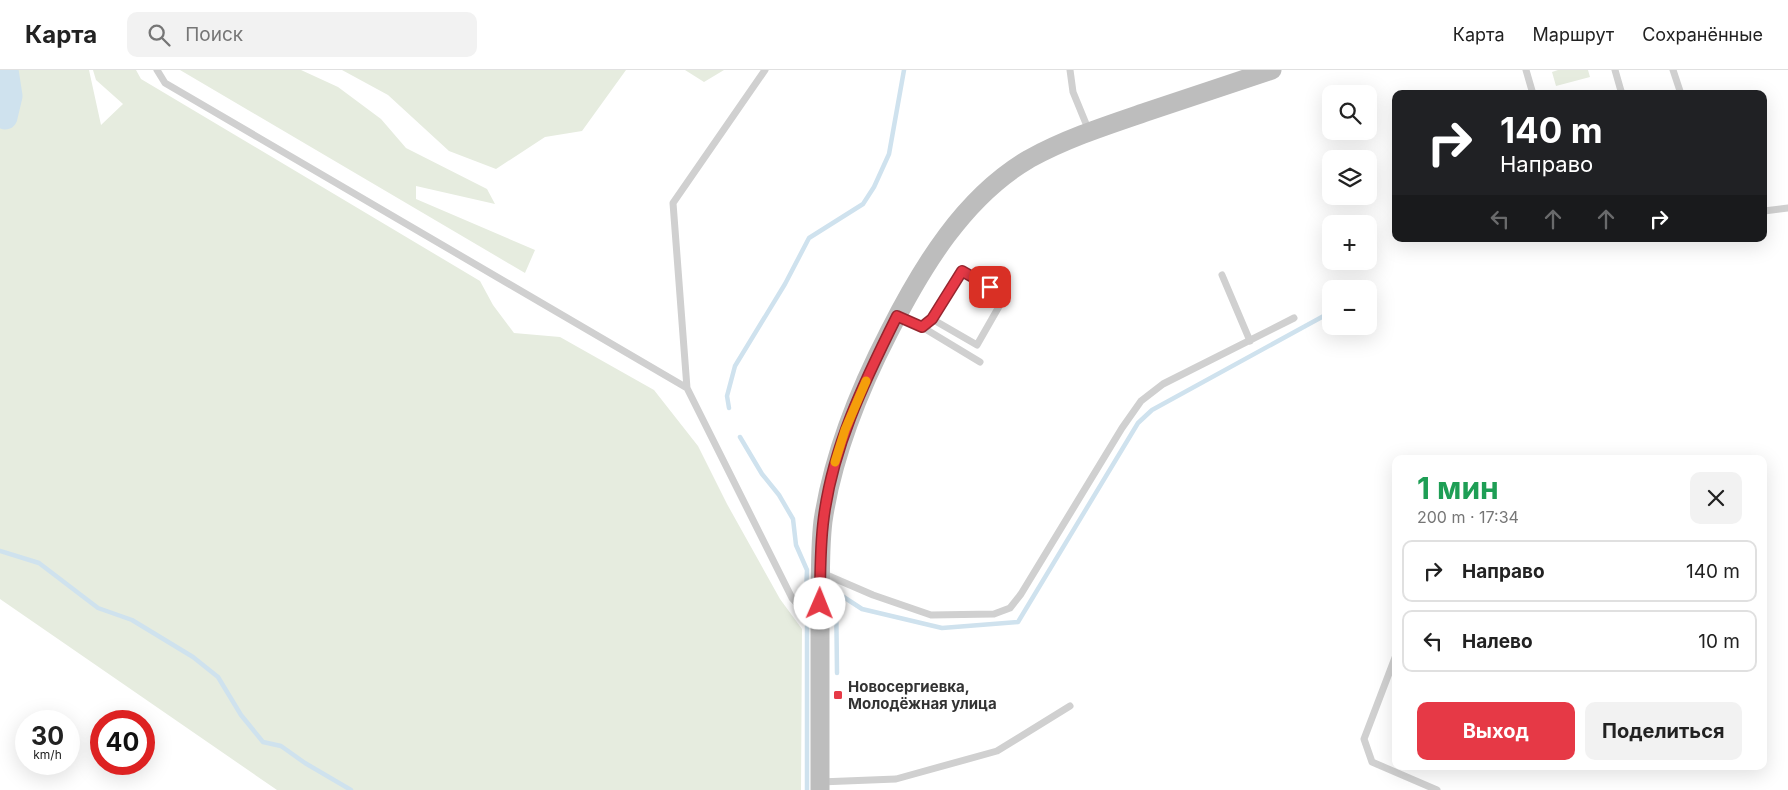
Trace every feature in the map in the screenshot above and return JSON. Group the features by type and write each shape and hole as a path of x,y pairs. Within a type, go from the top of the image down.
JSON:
{"street":[{"path":"820,786 820,620 823,524 835,464 845,430 857,400 897,316 923,270 941,243 981,198 1003,177 1027,160 1053,146 1089,131 1272,70"}],"lane":[{"path":"157,70 165,83 686,388"},
{"path":"765,70 673,203 686,388 792,598 805,612 820,620"},
{"path":"1070,70 1073,92 1089,131"},
{"path":"1526,70 1532,90"},
{"path":"1615,70 1621,90"},
{"path":"1673,70 1680,90"},
{"path":"1767,211 1788,208"},
{"path":"922,327 932,319 962,271 1005,296 976,345 932,319"},
{"path":"1222,275 1250,341"},
{"path":"897,316 922,327 980,362"},
{"path":"821,572 873,595 931,615 994,614 1010,608 1021,594 1117,436 1141,401 1163,384 1294,318"},
{"path":"1392,666 1364,740 1372,762 1437,790"},
{"path":"820,786 896,779 997,751 1070,706"}],"shaded area":[{"path":"0,70 89,70 101,125 123,104 96,80 93,70 136,70 141,79 480,281 493,305 514,333 560,337 654,390 698,446 727,504 780,599 802,629 801,790 277,790 0,599"},
{"path":"180,70 301,70 338,87 381,119 406,148 487,189 495,204 416,186 416,199 535,250 525,273"},
{"path":"342,70 626,70 582,131 545,137 496,169 449,151 388,95"},
{"path":"685,70 724,70 704,82"},
{"path":"1558,70 1588,70 1590,77 1556,86 1552,72"}],"waterway":[{"path":"0,115 5,117 10,96 6,70"},
{"path":"729,408 727,396 735,366 785,284 809,238 863,204 874,187 889,154 904,70"},
{"path":"836,592 862,609 942,628 1018,622 1138,423 1152,410 1322,317"},
{"path":"740,437 762,474 779,495 793,519 796,545 807,570 806,593"},
{"path":"0,551 39,563 98,608 132,620 193,657 218,677 241,715 263,742 281,746 305,763 351,790"},
{"path":"836,588 837,673"},
{"path":"807,626 807,790"}],"slow traffic":[{"path":"835,462 845,430 866,381"}],"place":[{"name":"Новосергиевка, Молодёжная улица","path":"838,695"}],"route":[{"path":"820,604 823,524 835,464 845,430 857,400 897,316 922,327 932,319 962,271 990,287"}]}
